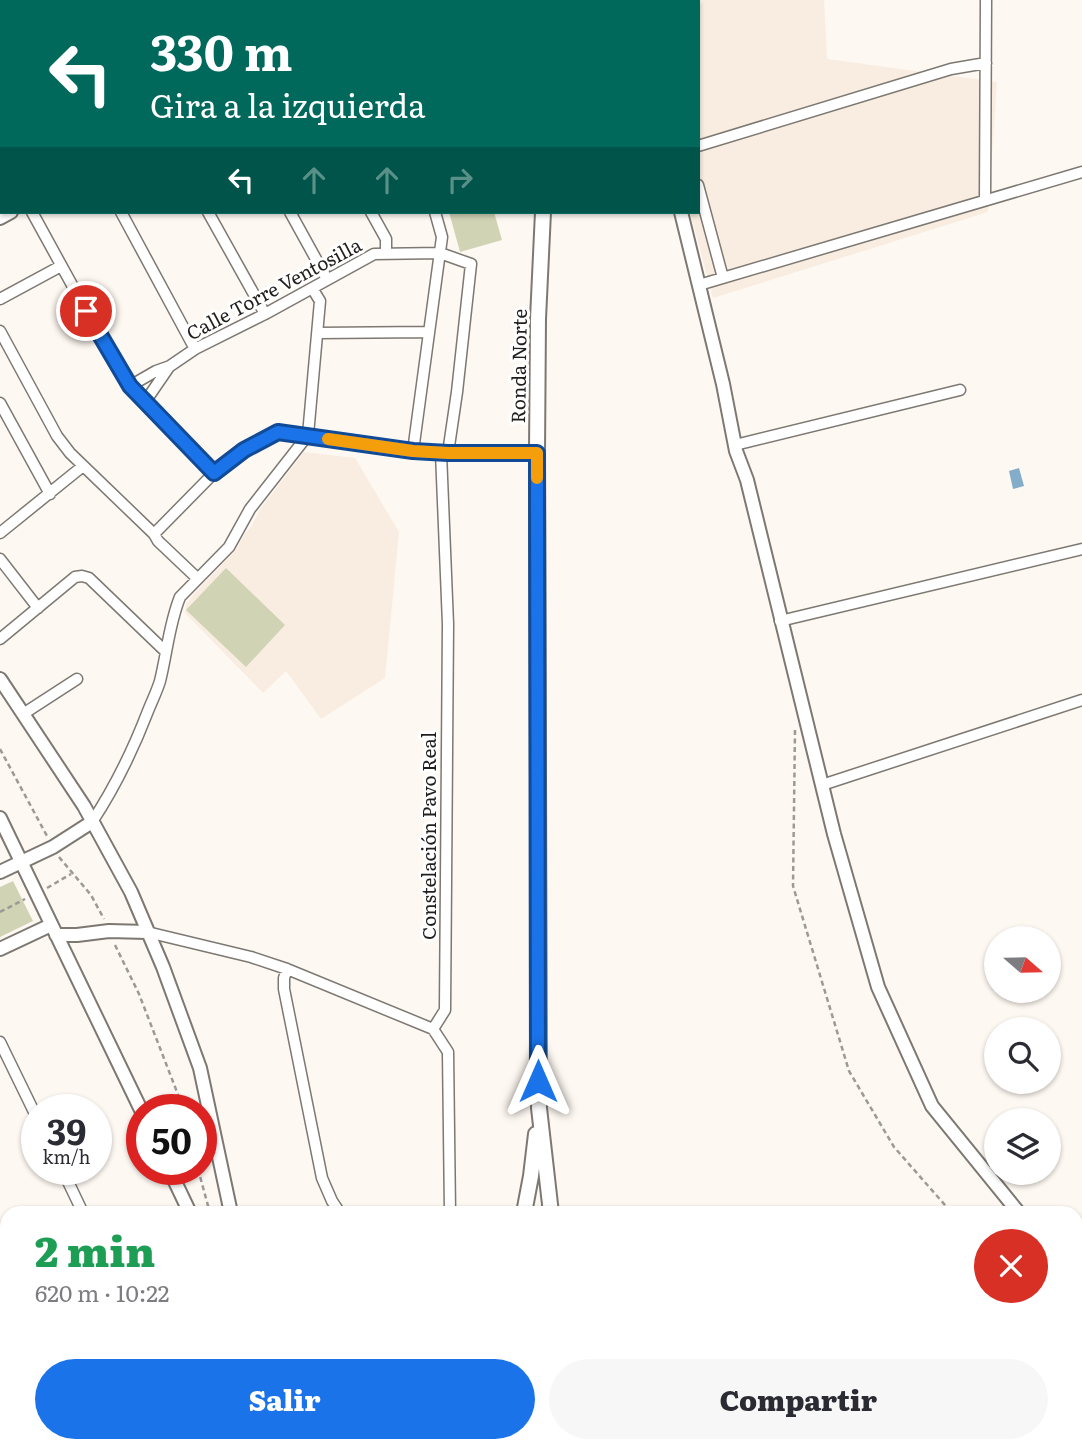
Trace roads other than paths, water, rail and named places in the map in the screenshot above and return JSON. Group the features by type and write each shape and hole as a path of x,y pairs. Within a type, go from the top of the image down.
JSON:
{"main road":[{"name":"Ronda Norte","path":"543,214 538,318 537,453 539,1108 550,1206"},
{"name":"Ronda Norte","path":"525,1206 539,1108"}],"street":[{"path":"985,201 986,0"},
{"path":"700,145 951,69 986,63"},
{"path":"699,285 1082,172"},
{"path":"700,192 723,278"},
{"path":"33,214 130,386 214,473"},
{"path":"122,214 195,349"},
{"path":"209,214 265,314"},
{"path":"291,214 327,279"},
{"path":"372,214 386,239 386,254"},
{"path":"413,451 442,237 436,214"},
{"path":"681,214 735,445 747,480 834,834 878,987 932,1106 1012,1206"},
{"name":"Calle Torre Ventosilla","path":"130,386 374,254 440,253"},
{"name":"Constelación Pavo Real","path":"433,1029 445,1010 447,624 444,453 457,392 471,264 440,253"},
{"path":"0,299 61,266"},
{"path":"0,872 53,847 92,822 109,796 140,734 160,682 165,651 180,597 229,547 250,509 307,435 320,301 312,288"},
{"path":"0,331 57,436 70,453 197,578"},
{"path":"318,333 428,332"},
{"name":"Calle Torre Ventosilla","path":"145,402 170,366"},
{"path":"735,445 960,390"},
{"path":"0,403 50,494"},
{"path":"155,534 214,473 244,450 278,432 413,451 537,453"},
{"path":"0,533 83,466"},
{"path":"780,621 1082,549"},
{"path":"0,559 38,608"},
{"path":"0,639 75,577 82,576 89,578 165,651"},
{"path":"0,679 84,806 131,892 163,967 200,1068 230,1206"},
{"path":"23,714 77,679"},
{"path":"822,785 1082,700"},
{"path":"0,818 133,1094"},
{"path":"0,950 54,930 77,935 109,931 147,932 251,957 287,969 433,1029 447,1052 450,1206"},
{"path":"287,969 284,989 322,1178 335,1206"},
{"path":"0,1042 25,1094"},
{"path":"70,1185 80,1206"},
{"path":"177,1185 187,1206"}],"water":[{"path":"1019,468 1024,486 1013,489 1009,471"}]}
